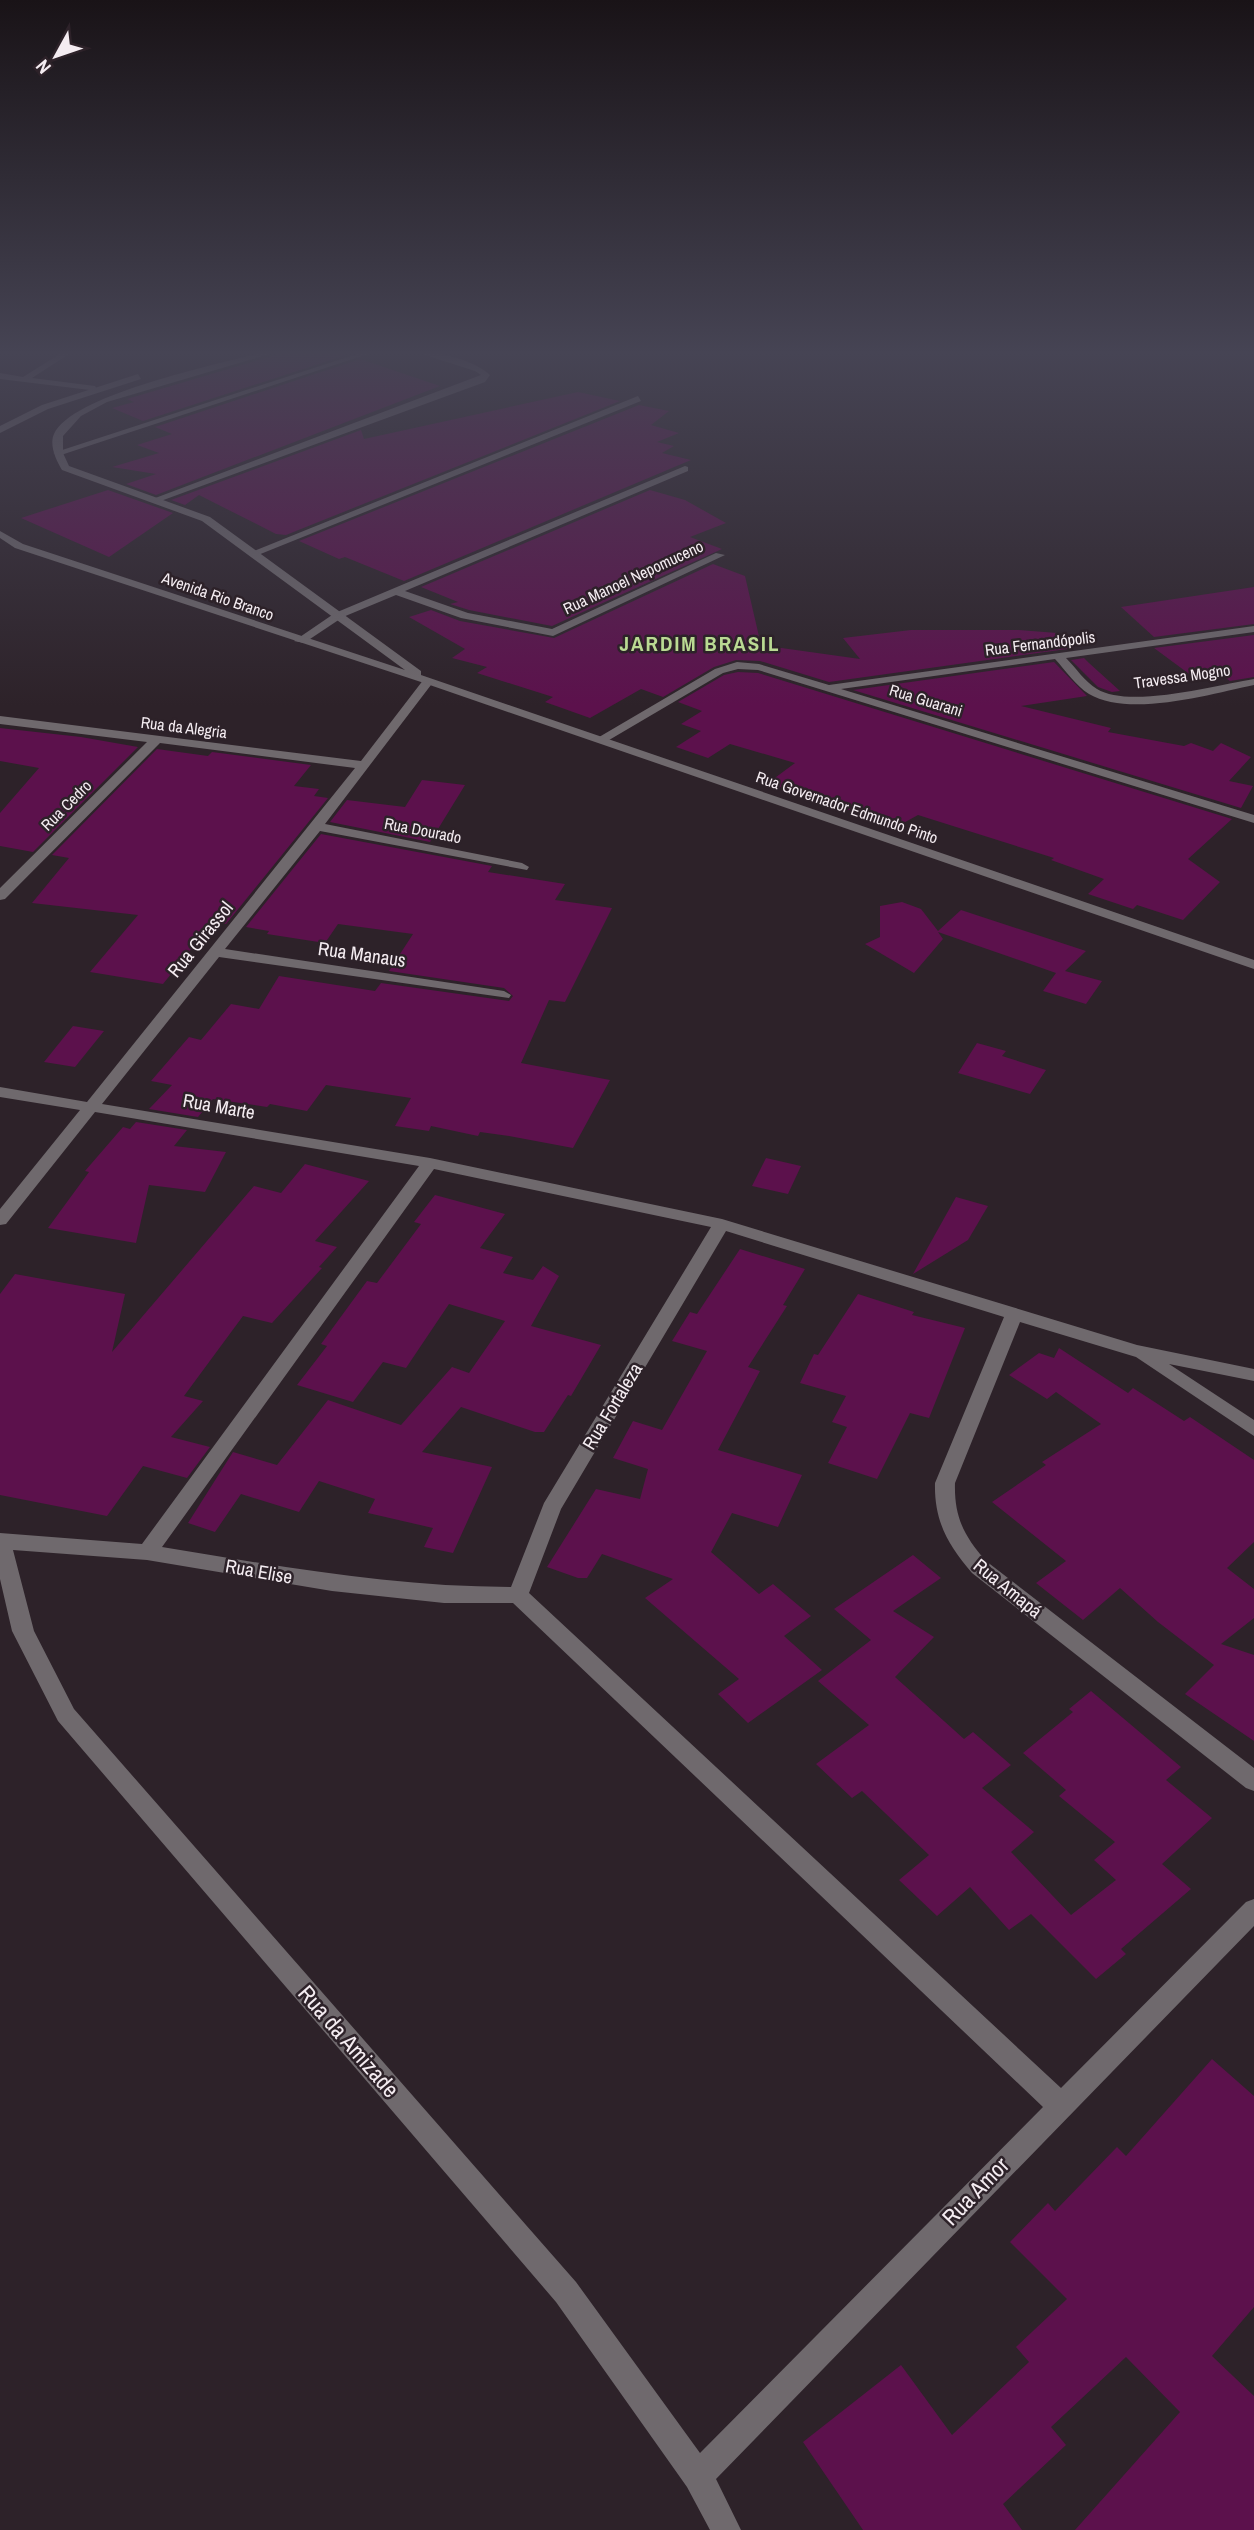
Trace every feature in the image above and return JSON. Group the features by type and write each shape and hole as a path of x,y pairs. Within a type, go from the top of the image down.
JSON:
{"street":[{"path":"71,470 206,519 428,681"},
{"path":"155,500 237,470"},
{"path":"254,552 460,470"},
{"path":"300,641 340,615 683,470"},
{"name":"Avenida Rio Branco","path":"0,534 19,546 300,641 428,681"},
{"name":"Rua Manoel Nepomuceno","path":"398,592 465,616 553,633 720,555"},
{"name":"Rua Fernandópolis","path":"831,687 1254,629"},
{"name":"Travessa Mogno","path":"1059,657 1093,692 1115,699 1135,700 1254,682"},
{"name":"Rua Guarani","path":"600,740 719,671 737,665 759,667 1254,819"},
{"name":"Rua Governador Edmundo Pinto","path":"428,681 1254,965"},
{"name":"Rua Girassol","path":"0,1220 317,826 428,681"},
{"name":"Rua da Alegria","path":"0,720 365,765"},
{"name":"Rua Cedro","path":"0,896 157,739"},
{"name":"Rua Dourado","path":"317,826 522,867"},
{"name":"Rua Manaus","path":"213,952 504,995"},
{"name":"Rua Marte","path":"0,1092 430,1163 722,1224 1136,1351"},
{"path":"148,1552 430,1163"},
{"name":"Rua Fortaleza","path":"518,1595 551,1508 722,1224"},
{"name":"Rua Amapá","path":"1014,1314 945,1483 944,1508 954,1539 979,1567 1254,1781"},
{"path":"1136,1351 1254,1375"},
{"path":"1136,1351 1254,1429"},
{"name":"Rua Elise","path":"1,1541 148,1552 332,1583 444,1595 518,1595"},
{"name":"Rua da Amizade","path":"1,1541 23,1631 66,1715 566,2292 698,2476 726,2530"},
{"path":"518,1595 1059,2105"},
{"name":"Rua Amor","path":"698,2476 1254,1909"}],"building":[{"path":"131,470 221,470 156,495 126,484 156,474"},
{"path":"252,470 448,470 286,535 276,534 199,495 185,505 171,500"},
{"path":"476,470 667,470 404,581 345,557 339,559 299,541"},
{"path":"108,490 173,513 109,557 21,518"},
{"path":"650,490 685,500 726,523 690,537 722,549 552,626 469,610 450,604 458,602 421,587"},
{"path":"713,564 745,576 761,645 860,659 843,638 911,630 1019,630 1057,633 1074,648 829,682 760,661 736,660 714,667 663,697 641,689 590,718 545,702 553,697 477,673 487,667 452,658 465,649 409,617 431,610 460,621 554,638"},
{"path":"1254,587 1254,624 1154,637 1121,607"},
{"path":"1254,635 1254,677 1230,681 1222,675 1196,679 1154,648"},
{"path":"1084,658 1120,691 1112,692 1098,687 1071,660"},
{"path":"1054,662 1087,696 1021,706 1111,728 1108,732 1184,746 1191,743 1213,751 1221,743 1251,757 1229,781 1253,786 1241,808 853,690"},
{"path":"738,672 758,673 1232,819 1188,859 1220,882 1183,920 1137,905 1133,909 1088,894 1104,879 1051,860 1054,858 918,815 898,826 768,783 795,763 730,744 708,758 676,747 701,731 681,724 702,711 678,702 724,675"},
{"path":"0,728 81,737 138,747 33,852 0,846 0,813 39,768 0,761"},
{"path":"157,749 208,756 212,752 311,765 294,786 319,789 314,796 328,798 226,924 213,922 163,984 90,972 138,915 32,903 69,858 52,855"},
{"path":"422,780 465,785 430,842 330,822 347,800 405,807"},
{"path":"321,834 492,866 488,872 565,884 555,900 612,908 565,1002 549,1000 521,1063 610,1080 573,1148 480,1132 478,1136 431,1126 429,1131 395,1126 411,1098 326,1085 307,1111 270,1104 267,1107 213,1099 198,1117 149,1109 172,1085 151,1081 189,1037 201,1040 231,1004 259,1009 279,976 375,991 381,983 509,1001 513,996 504,988 389,971 413,934 338,924 325,943 267,934 269,931 246,927"},
{"path":"902,902 921,909 938,931 961,910 1086,951 1065,971 1102,981 1086,1004 1043,991 1056,973 938,932 943,939 914,973 865,944 880,937 880,906"},
{"path":"73,1026 104,1031 75,1067 44,1062"},
{"path":"977,1043 1006,1051 1002,1056 1046,1070 1030,1094 958,1073"},
{"path":"136,1122 187,1130 174,1146 226,1152 205,1192 149,1185 136,1243 48,1228 89,1172 85,1171 123,1127 130,1129"},
{"path":"766,1158 801,1166 788,1194 752,1186"},
{"path":"305,1164 369,1181 315,1241 337,1247 319,1267 322,1268 272,1323 243,1316 184,1396 203,1401 171,1437 210,1447 187,1478 143,1466 107,1516 0,1495 0,1294 15,1274 125,1294 112,1352 254,1186 281,1193"},
{"path":"435,1195 505,1214 480,1248 513,1257 503,1273 533,1280 543,1266 559,1276 531,1326 601,1345 571,1396 568,1395 544,1432 535,1432 461,1407 422,1452 492,1467 453,1553 424,1547 433,1528 368,1513 375,1499 319,1481 299,1512 241,1494 215,1532 188,1523 233,1452 277,1465 328,1400 401,1425 452,1367 469,1373 505,1321 449,1304 406,1368 383,1362 353,1402 297,1385 327,1346 321,1344 367,1281 377,1283 421,1224 414,1222"},
{"path":"956,1197 988,1206 968,1240 913,1274"},
{"path":"740,1249 805,1269 783,1305 787,1306 748,1367 760,1371 718,1450 802,1475 778,1527 732,1513 711,1552 759,1594 773,1584 811,1616 784,1636 822,1670 748,1723 718,1694 739,1679 645,1598 673,1579 602,1554 587,1578 578,1578 547,1567 596,1489 640,1499 648,1469 613,1458 633,1421 662,1430 707,1351 672,1341 690,1312 697,1314"},
{"path":"858,1294 914,1312 912,1315 965,1328 929,1418 910,1413 877,1479 828,1463 847,1427 832,1422 846,1396 800,1383 814,1354 818,1355"},
{"path":"1059,1348 1128,1393 1133,1388 1184,1421 1190,1417 1254,1460 1254,1542 1227,1568 1254,1589 1254,1618 1221,1644 1254,1655 1254,1741 1185,1694 1214,1665 1158,1622 1120,1588 1083,1620 1036,1583 1066,1561 992,1502 1046,1465 1042,1462 1101,1424 1056,1392 1047,1399 1009,1375 1039,1353 1054,1358"},
{"path":"913,1555 941,1578 893,1611 934,1637 895,1677 964,1739 973,1732 1011,1765 982,1788 1034,1832 1011,1852 1071,1915 1116,1880 1094,1860 1115,1842 1059,1796 1066,1790 1023,1753 1073,1712 1069,1709 1091,1691 1181,1767 1166,1780 1212,1818 1162,1864 1191,1889 1121,1949 1126,1954 1096,1979 1031,1914 1009,1930 970,1887 937,1916 899,1880 929,1855 862,1791 852,1798 816,1764 869,1725 818,1681 871,1640 834,1609"},
{"path":"1212,2059 1254,2096 1254,2307 1212,2356 1254,2396 1254,2530 1075,2530 1180,2412 1126,2357 1051,2427 1066,2445 1003,2504 1022,2530 863,2530 803,2442 901,2365 952,2435 1029,2362 1016,2347 1067,2299 1010,2242 1048,2203 1055,2211 1117,2147 1126,2156"}],"district":[{"name":"JARDIM BRASIL","path":"700,643"}]}
